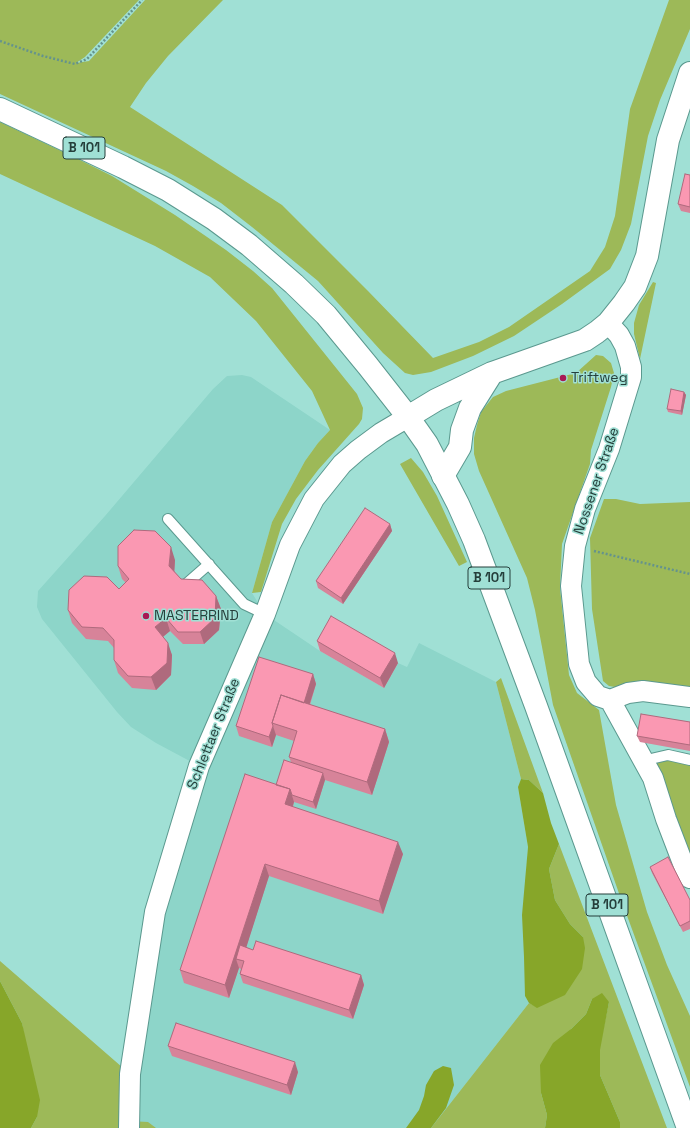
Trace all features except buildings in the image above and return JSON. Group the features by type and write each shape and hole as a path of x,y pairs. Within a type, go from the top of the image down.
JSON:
{"main road":[{"path":"408,417 436,400 492,373 585,340 608,323 635,287 647,256 668,140 690,73"},
{"name":"B 101","path":"0,109 117,164 168,190 249,245 294,284 326,315 355,349 427,444 458,504 474,540 536,706 688,1128"},
{"path":"443,476 460,447 462,430 470,408 492,373"}],"street":[{"name":"Nossener Straße","path":"608,323 619,335 625,346 631,367 631,377 609,449 585,509 574,546 571,586 579,664 586,682 598,696 610,700"},
{"name":"Schlettaer Straße","path":"129,1128 130,1074 155,912 199,766 265,614 290,545 314,499 342,464 358,450 381,433 408,417"},
{"path":"690,698 643,691 628,693 610,700 642,761 653,778 674,839 690,878"}],"lane":[{"path":"168,519 244,604 265,614"},
{"path":"185,585 209,564"},
{"path":"642,761 668,755 690,760"}],"path":[{"path":"0,41 43,56 75,64 87,59 142,0"},
{"path":"574,546 690,574"}],"shaded area":[{"path":"242,375 251,377 330,430 305,461 272,522 252,593 265,614 320,651 384,688 398,663 407,667 419,643 496,682 521,779 518,787 528,847 526,874 525,996 529,1003 431,1128 129,1128 155,912 199,766 156,743 131,727 117,712 42,619 37,607 38,591 105,516 213,389 227,376"}],"green space":[{"path":"0,0 139,0 85,57 76,63 89,61 145,0 223,0 168,56 146,83 130,107 282,205 433,358 479,342 509,327 590,271 605,247 615,216 630,109 669,0 690,0 690,29 660,100 648,136 631,224 621,250 610,269 562,304 514,336 473,356 431,372 413,375 405,373 383,353 318,281 221,203 166,171 0,94"},
{"path":"0,122 112,176 175,215 226,250 272,288 357,394 363,408 362,419 318,470 296,499 282,524 261,592 252,593 272,522 305,461 330,430 312,391 256,321 210,277 155,246 0,174"},
{"path":"653,282 656,283 640,359 634,334 634,323 639,305"},
{"path":"596,355 603,356 611,363 614,373 591,450 590,464 562,544 560,588 569,675 577,693 599,710 616,805 647,912 667,965 690,1016 690,1087 622,902 553,705 535,610 527,578 479,471 474,454 474,438 481,412 493,397 506,391 576,373"},
{"path":"411,458 423,472 437,496 467,562 459,566 400,464"},
{"path":"604,499 616,499 640,504 690,502 690,697 610,700 615,687 609,686 603,681 592,609 590,538"},
{"path":"501,678 543,793 529,780 521,779 496,682"},
{"path":"668,755 690,760 690,878 642,761"},
{"path":"521,779 529,780 543,793 551,823 559,844 549,869 555,900 570,924 583,937 585,948 582,969 565,995 537,1008 529,1003 525,996 522,915 528,847 518,787"},
{"path":"559,844 667,1128 620,1128 620,1122 600,1075 599,1050 609,1002 592,999 586,1014 571,1029 541,1093 547,1115 545,1128 431,1128 529,1003 537,1007 583,937 570,924 555,900 549,869"},
{"path":"0,961 130,1074 129,1121 148,1122 156,1128 31,1128 37,1117 22,1023 0,981"},
{"path":"0,981 22,1023 40,1100 37,1117 31,1128 0,1128"},
{"path":"602,993 609,1002 600,1050 600,1075 620,1122 620,1128 545,1128 547,1115 541,1093 540,1065 553,1043 571,1029 586,1014 592,999"},
{"path":"443,1066 451,1068 454,1085 446,1108 431,1128 406,1128 419,1110 426,1085 434,1071"}],"place":[{"name":"Triftweg","path":"563,378"},
{"name":"MASTERRIND","path":"146,616"}]}
